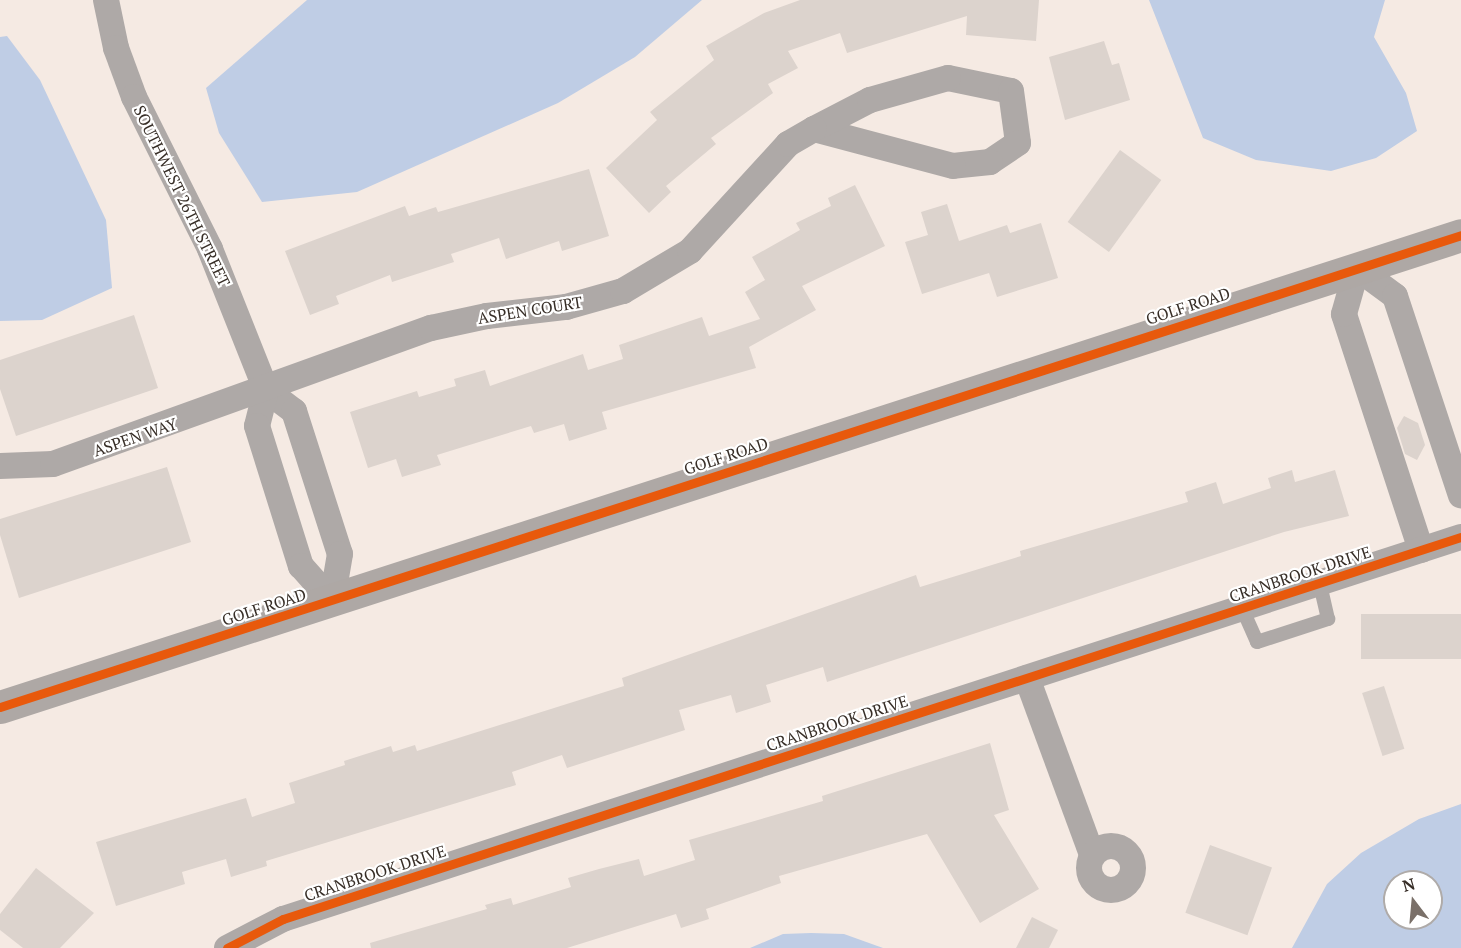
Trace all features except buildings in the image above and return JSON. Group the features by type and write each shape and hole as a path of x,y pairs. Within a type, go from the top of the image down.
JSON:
{"street":[{"name":"SOUTHWEST 26TH STREET","path":"106,0 116,48 134,98 214,260 266,390"},
{"name":"ASPEN COURT","path":"266,390 431,328 488,316 566,308 623,291 690,251 788,144 814,129 870,100 948,78 1011,91 1018,143 990,162 953,166 814,129"},
{"name":"GOLF ROAD","path":"0,707 1461,235"},
{"path":"1421,550 1344,314 1357,268 1395,296 1461,495"},
{"name":"ASPEN WAY","path":"0,466 53,464 266,390"},
{"path":"266,390 294,411 340,554 332,601 301,566 257,426 266,390"},
{"name":"CRANBROOK DRIVE","path":"227,948 283,919 1461,537"},
{"path":"1027,678 1092,855"}],"lane":[{"path":"1242,608 1253,640 1267,639 1328,619 1320,583"}],"water":[{"path":"307,0 702,0 635,57 558,103 357,192 262,202 219,133 206,88"},
{"path":"1149,0 1385,0 1374,37 1406,93 1417,131 1376,158 1331,171 1256,160 1203,138"},
{"path":"7,36 40,80 106,220 112,288 42,320 0,321 0,37"},
{"path":"1461,804 1461,948 1292,948 1327,884 1361,853 1419,819"},
{"path":"783,934 844,934 883,948 750,948"}],"cycle path":[{"path":"0,707 1461,235"},
{"path":"227,948 283,919 1461,537"}]}
